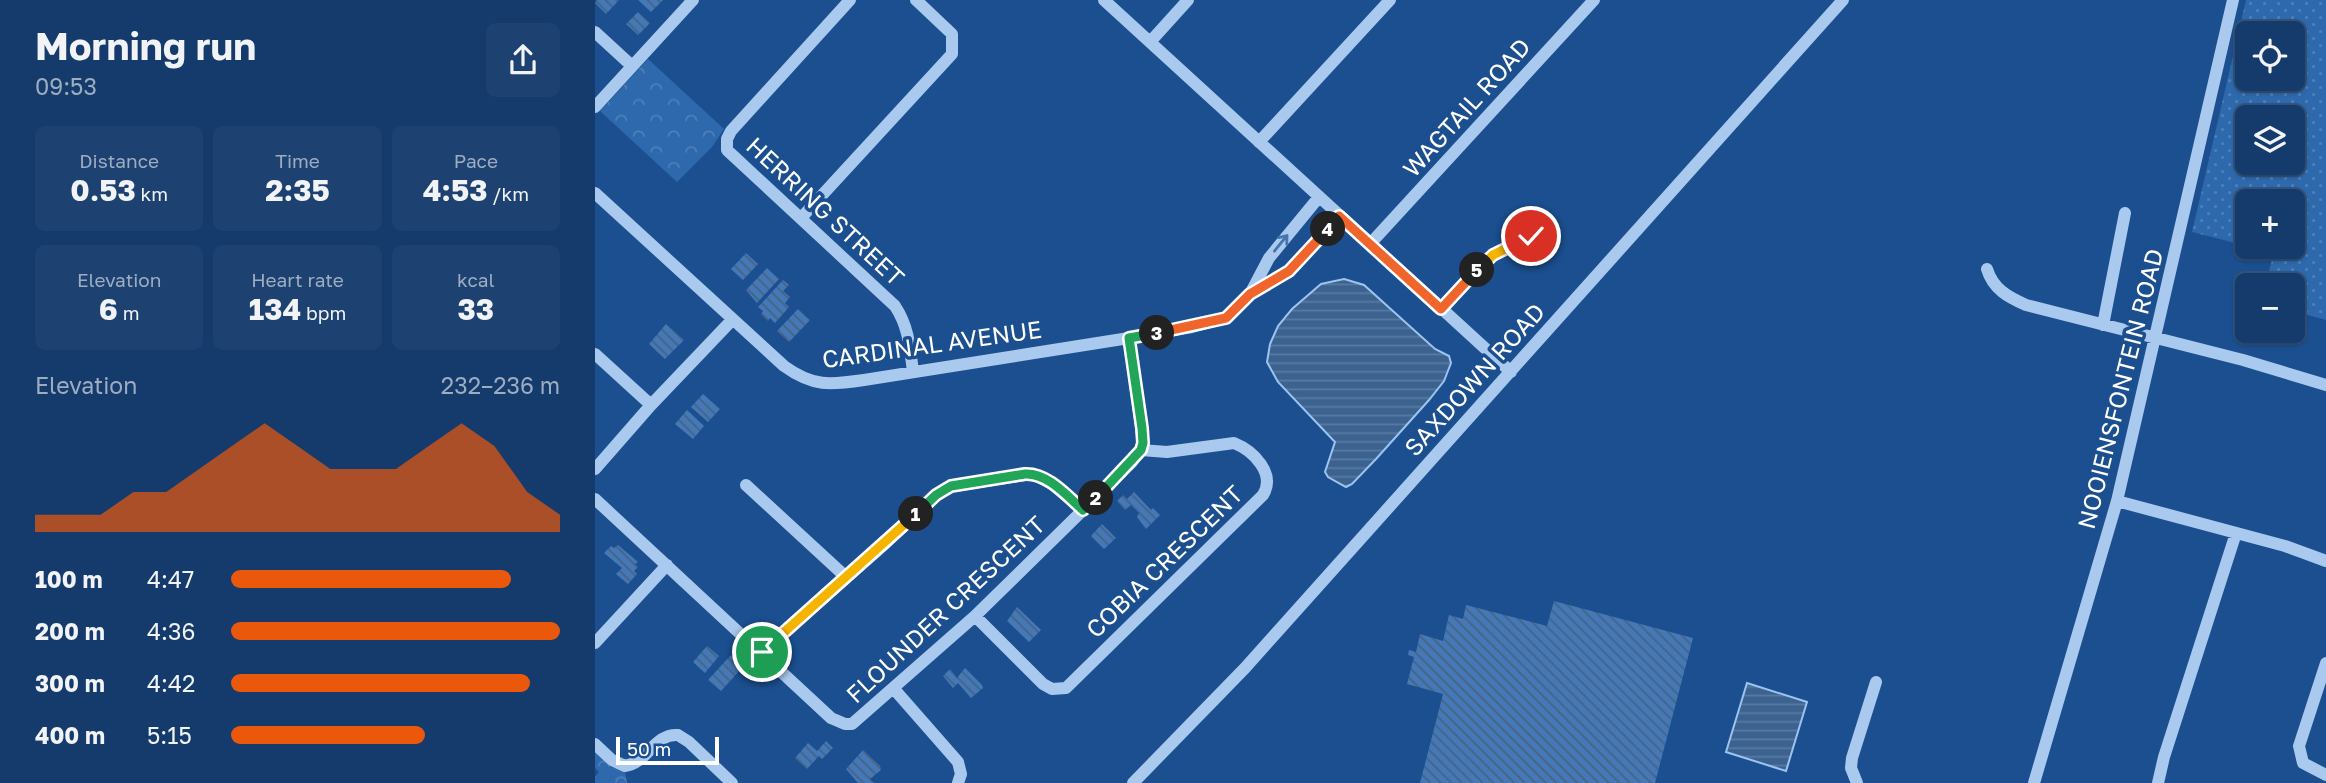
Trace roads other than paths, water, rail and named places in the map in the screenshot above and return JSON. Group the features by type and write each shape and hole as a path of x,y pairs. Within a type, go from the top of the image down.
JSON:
{"street":[{"path":"595,107 693,0"},
{"name":"HERRING STREET","path":"850,0 731,131 727,139 727,150 731,157 895,306 902,316 909,340 913,372"},
{"path":"801,218 952,54 952,34 916,0"},
{"path":"1104,0 1511,372"},
{"path":"1150,42 1188,0"},
{"path":"1259,142 1390,0"},
{"name":"WAGTAIL ROAD","path":"1370,244 1594,0"},
{"name":"SAXDOWN ROAD","path":"1133,783 1245,668 1843,0"},
{"name":"NOOIENSFONTEIN ROAD","path":"2034,783 2117,501 2233,0"},
{"path":"595,32 632,66"},
{"name":"CARDINAL AVENUE","path":"595,193 784,366 811,382 838,384 1129,338 1226,318 1250,294 1269,258 1319,197"},
{"path":"2103,325 2125,213"},
{"name":"CARDINAL AVENUE","path":"1250,294 1289,271 1339,216"},
{"path":"1441,309 1493,255 1531,236"},
{"path":"1987,269 1990,280 2010,298 2045,311 2243,360 2326,385"},
{"path":"595,469 733,318"},
{"path":"1129,338 1142,428 1141,450"},
{"path":"595,354 651,405"},
{"name":"COBIA CRESCENT","path":"975,616 1043,684 1052,689 1066,688 1263,495 1268,487 1264,468 1241,446 1234,443 1167,452 1141,450"},
{"name":"FLOUNDER CRESCENT","path":"595,499 831,718 845,724 857,721 975,616 1141,450"},
{"path":"762,652 936,495 951,486 1032,474 1052,484 1083,510"},
{"path":"745,485 846,577"},
{"path":"2117,501 2285,546 2326,561"},
{"path":"2158,783 2236,533"},
{"path":"595,643 667,565"},
{"path":"2326,663 2300,741 2299,752 2308,767 2326,775"},
{"path":"1857,783 1851,768 1851,758 1875,682"},
{"path":"894,689 958,762 961,774 958,783"},
{"path":"595,744 618,764 625,766 640,761 667,736 678,736 689,742 732,783"}]}
